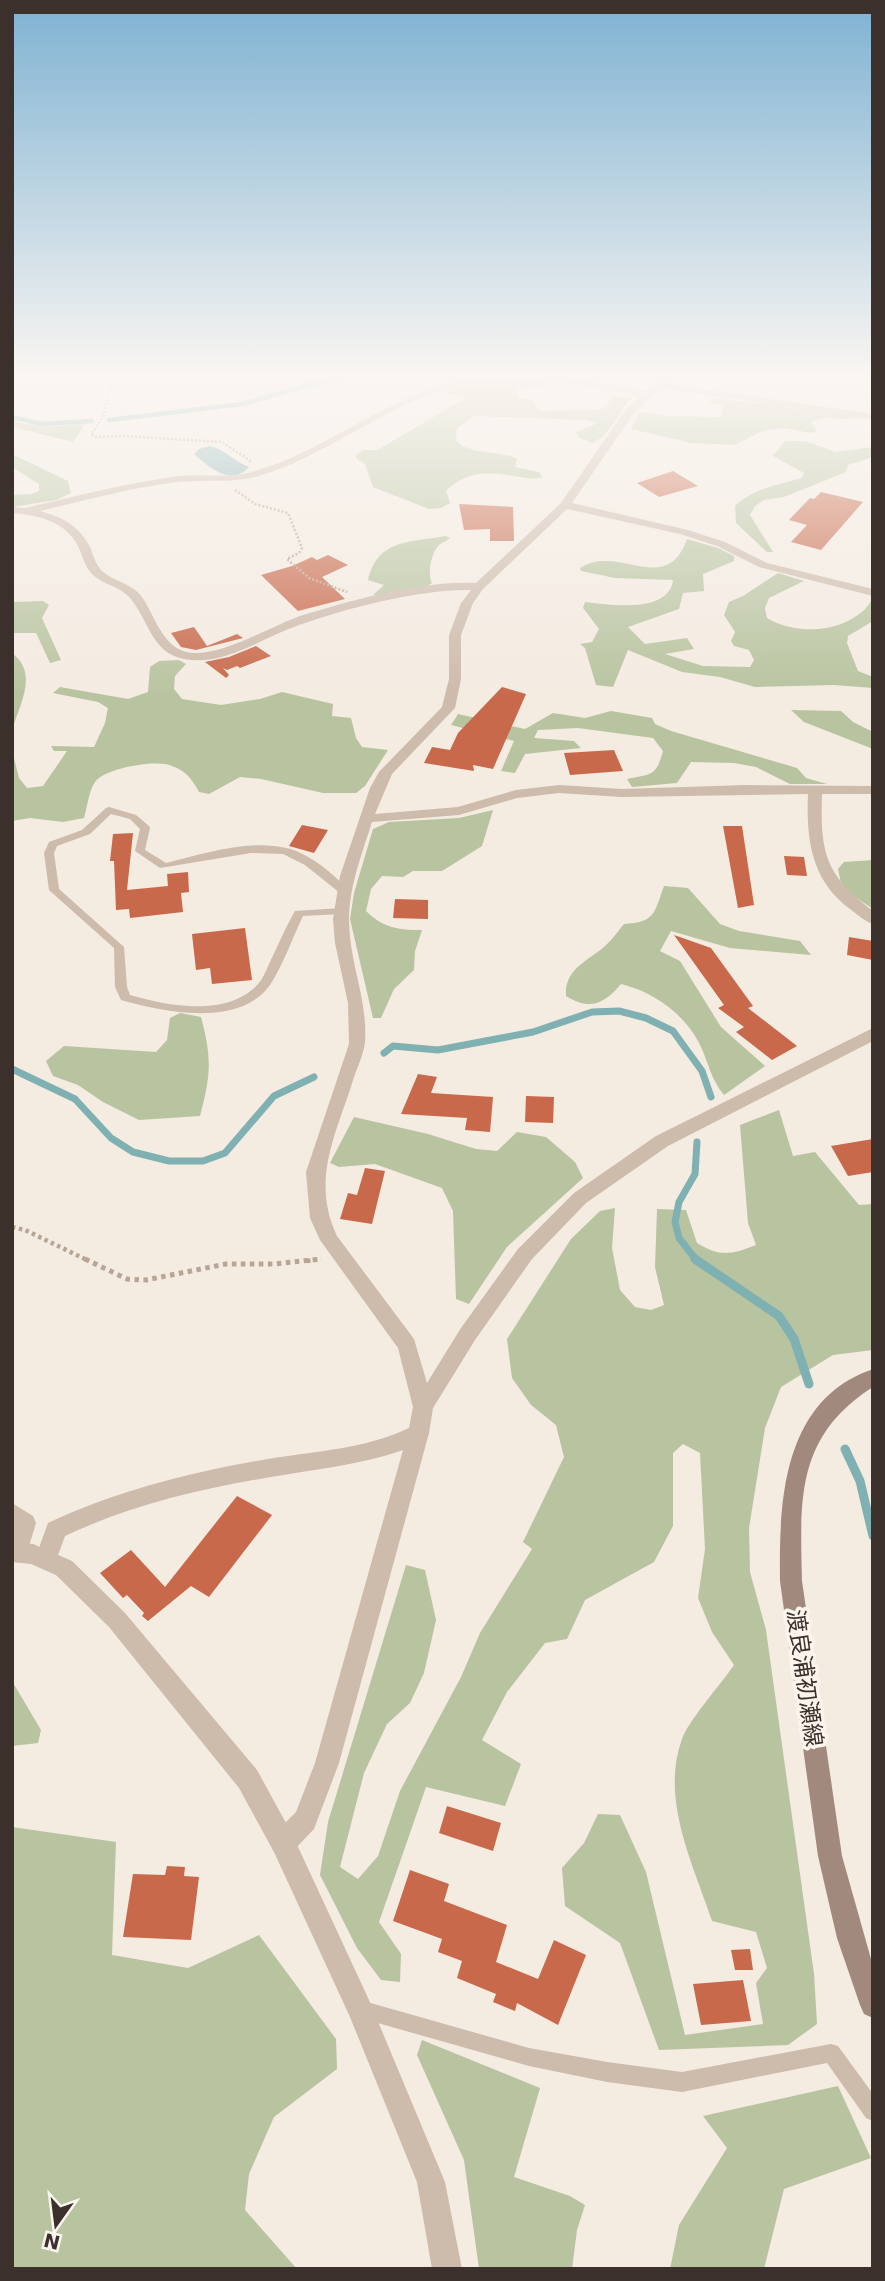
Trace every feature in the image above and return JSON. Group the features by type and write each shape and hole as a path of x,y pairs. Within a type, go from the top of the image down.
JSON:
{"main road":[{"name":"渡良浦初瀬線","path":"873,1377 853,1387 834,1404 814,1429 798,1461 791,1495 790,1536 792,1581 830,1856 850,1938 873,2005"}],"street":[{"path":"26,511 157,482"},
{"path":"423,1408 407,1345 372,1296 339,1257 319,1218 315,1172 357,1044 356,1003 343,943 344,891 377,788 386,772 448,708 455,680 455,635 467,603 479,587 565,505 581,482"},
{"path":"565,505 684,531 721,544 763,565 873,593"},
{"path":"12,510 26,511 69,527 76,533 95,570 134,594 165,647 175,654 203,657 282,627 370,601 447,586 479,587"},
{"path":"368,818 459,811 516,794 559,789 622,793 746,789 815,792 873,790"},
{"path":"815,792 814,816 826,877 839,893 873,919"},
{"path":"283,1843 305,1820 327,1763 419,1433 423,1408 468,1334 525,1254 580,1198 662,1141 873,1034"},
{"path":"46,1559 56,1530 88,1514 159,1489 354,1456 396,1445 419,1433"},
{"path":"12,1512 25,1523 15,1552 33,1553 64,1569 117,1620 248,1779 283,1843 360,2009 431,2182 447,2269"}],"lane":[{"path":"342,911 299,913 265,984 258,992 227,1006 176,1007 140,1002 125,997 121,987 119,947 54,890 49,853 53,844 86,832 109,810 133,817 145,828 140,851 164,866 225,853 271,850 294,853 344,891"},
{"path":"360,2009 529,2057 607,2072 682,2082 831,2053 873,2111"}],"path":[{"path":"226,482 255,504 288,513 302,548 299,553 287,559 309,578 370,601"},
{"path":"12,1227 25,1230 127,1279 146,1280 226,1264 274,1264 339,1257"}],"green space":[{"path":"37,482 68,482 71,493 56,500 12,507 12,495 39,491"},
{"path":"371,482 457,482 446,491 450,503 441,508 429,509 373,487"},
{"path":"820,482 784,497 764,500 755,506 750,515 773,552 767,552 736,523 735,506 758,491 775,485"},
{"path":"445,536 450,538 440,544 432,557 432,583 404,594 373,595 384,585 368,580 379,557 387,550 407,542"},
{"path":"687,539 718,548 734,556 734,561 703,574 704,591 683,593 679,609 628,627 645,644 687,638 694,649 665,654 703,666 750,667 754,660 749,650 734,646 731,641 735,632 724,615 729,602 778,573 804,581 769,598 765,608 767,618 791,627 816,629 842,624 863,611 873,598 873,621 848,636 847,643 858,671 873,677 873,688 834,685 755,687 720,677 682,672 628,650 613,687 596,685 585,648 580,644 592,642 599,629 583,608 585,602 608,605 650,603 669,591 673,580 615,578 581,571 580,568 595,562 610,561 654,568 667,565 678,556"},
{"path":"43,601 49,605 42,618 61,660 50,663 36,633 12,633 12,602"},
{"path":"12,653 20,661 26,680 12,731"},
{"path":"179,660 186,664 175,676 174,689 182,699 221,705 260,699 282,692 333,704 332,716 351,718 356,738 362,747 388,750 365,786 356,793 323,793 240,777 209,794 199,792 188,776 177,768 165,764 144,764 109,773 95,782 84,818 63,822 30,818 12,821 12,750 19,778 27,788 43,786 67,751 54,751 51,746 94,747 105,723 108,708 98,702 53,693 60,687 128,699 148,692 150,667 159,661"},
{"path":"791,710 841,711 853,722 873,732 873,749 804,722"},
{"path":"611,711 652,718 655,724 671,731 797,768 806,778 827,784 790,784 756,767 734,763 691,762 677,783 632,787 627,779 647,775 658,766 663,751 653,738 578,728 538,730 534,738 574,741 581,748 525,754 515,773 501,771 514,741 451,725 458,714 525,729 553,713 585,718"},
{"path":"493,810 482,846 442,871 413,871 403,877 382,876 371,889 366,911 372,917 392,927 422,930 415,951 414,970 394,989 381,1018 373,1018 350,919 354,893 373,829 389,822 459,818"},
{"path":"873,860 873,909 842,888 838,869 844,862"},
{"path":"664,886 688,888 720,924 739,931 800,941 811,955 730,948 671,931 660,951 680,961 721,1027 765,1066 724,1095 715,1082 701,1048 684,1021 655,998 621,984 609,996 596,1003 582,1003 566,996 566,987 573,972 608,944 624,924 642,921 652,915"},
{"path":"180,1013 201,1017 207,1044 208,1077 200,1116 139,1120 103,1102 78,1085 53,1076 46,1061 64,1046 156,1052 167,1040 170,1018"},
{"path":"779,1110 793,1156 815,1152 859,1205 873,1204 873,1350 833,1355 781,1387 765,1428 749,1528 750,1572 766,1630 814,1974 817,2024 788,2045 659,2050 620,1943 565,1906 562,1868 584,1843 598,1814 620,1815 646,1872 685,2035 763,2024 756,1983 767,1968 756,1932 712,1921 688,1854 677,1808 676,1762 685,1731 734,1665 712,1632 698,1598 705,1549 700,1453 683,1444 673,1453 673,1526 654,1562 585,1600 567,1639 545,1643 507,1692 482,1740 521,1764 505,1806 426,1787 379,1922 401,1954 400,1982 381,1980 357,1948 320,1875 328,1822 406,1565 425,1570 436,1620 424,1673 410,1703 387,1724 364,1773 340,1867 358,1879 378,1856 400,1791 461,1677 480,1633 532,1549 523,1542 564,1457 556,1425 531,1405 512,1378 507,1339 571,1239 600,1211 615,1208 612,1248 620,1290 635,1307 651,1310 664,1305 655,1267 657,1209 686,1210 697,1243 712,1251 726,1253 756,1245 748,1223 740,1125"},
{"path":"354,1117 428,1134 476,1149 497,1151 517,1132 546,1137 575,1162 583,1178 507,1247 469,1304 456,1299 453,1211 442,1188 375,1164 339,1167 330,1163"},
{"path":"12,1681 41,1730 38,1743 12,1746"},
{"path":"12,1827 116,1842 112,1955 188,1968 259,1935 336,2039 337,2069 274,2117 249,2174 245,2210 297,2269 12,2269"},
{"path":"422,2040 540,2088 514,2177 570,2196 585,2205 577,2230 572,2269 479,2269 464,2160 417,2055"},
{"path":"838,2086 871,2158 784,2189 764,2269 670,2269 679,2225 727,2148 703,2116"}],"building":[{"path":"692,482 698,486 659,497 637,483"},
{"path":"821,492 863,502 821,550 791,542 807,525 789,520 810,498 814,499"},
{"path":"459,504 513,507 514,541 490,541 490,529 464,530"},
{"path":"328,555 348,565 322,577 345,599 298,611 261,575 312,557 317,560"},
{"path":"194,627 207,646 237,634 243,638 196,650 181,647 171,633"},
{"path":"256,646 271,656 240,668 223,668 229,675 226,678 205,662 229,657"},
{"path":"502,687 526,694 493,769 473,765 474,771 424,763 432,747 450,750 458,733"},
{"path":"614,750 623,771 570,775 564,753"},
{"path":"302,825 328,830 314,853 289,846"},
{"path":"723,826 742,826 754,905 738,908"},
{"path":"133,833 127,890 168,886 167,874 188,872 189,892 181,893 183,912 130,918 129,909 116,910 114,861 110,861 113,834"},
{"path":"784,856 804,857 807,876 787,875"},
{"path":"395,899 428,900 428,919 393,918"},
{"path":"245,928 252,980 212,984 210,968 196,970 192,934"},
{"path":"674,935 711,948 753,1006 748,1008 797,1046 772,1060 736,1032 744,1027 718,1008 724,1005"},
{"path":"849,937 873,941 873,960 847,955"},
{"path":"418,1074 437,1077 431,1093 493,1097 490,1132 465,1130 467,1118 401,1114"},
{"path":"526,1096 554,1097 553,1123 525,1122"},
{"path":"873,1139 873,1172 848,1176 831,1146"},
{"path":"365,1168 385,1171 372,1224 340,1219 348,1193 357,1195"},
{"path":"237,1496 272,1515 209,1597 191,1586 148,1621 127,1595 123,1598 100,1573 131,1550 165,1587"},
{"path":"447,1806 501,1823 493,1851 439,1833"},
{"path":"167,1866 185,1867 184,1876 199,1877 191,1940 123,1937 133,1874 165,1875"},
{"path":"410,1870 449,1884 444,1901 507,1925 496,1962 538,1979 554,1940 586,1955 558,2025 517,2003 515,2011 493,2002 496,1994 457,1978 462,1961 438,1952 442,1939 393,1921"},
{"path":"750,1949 753,1970 735,1970 731,1950"},
{"path":"743,1980 751,2021 701,2025 693,1984"}],"waterway":[{"path":"384,1053 393,1046 438,1050 533,1032 592,1012 619,1011 646,1018 673,1031 702,1071 711,1097"},
{"path":"12,1069 75,1099 111,1138 133,1152 169,1161 203,1161 225,1153 274,1096 314,1077"},
{"path":"696,1260 679,1238 675,1222 679,1202 695,1174 697,1142"},
{"path":"696,1260 779,1316 794,1339 809,1384"},
{"path":"845,1449 860,1481 873,1536"}]}
